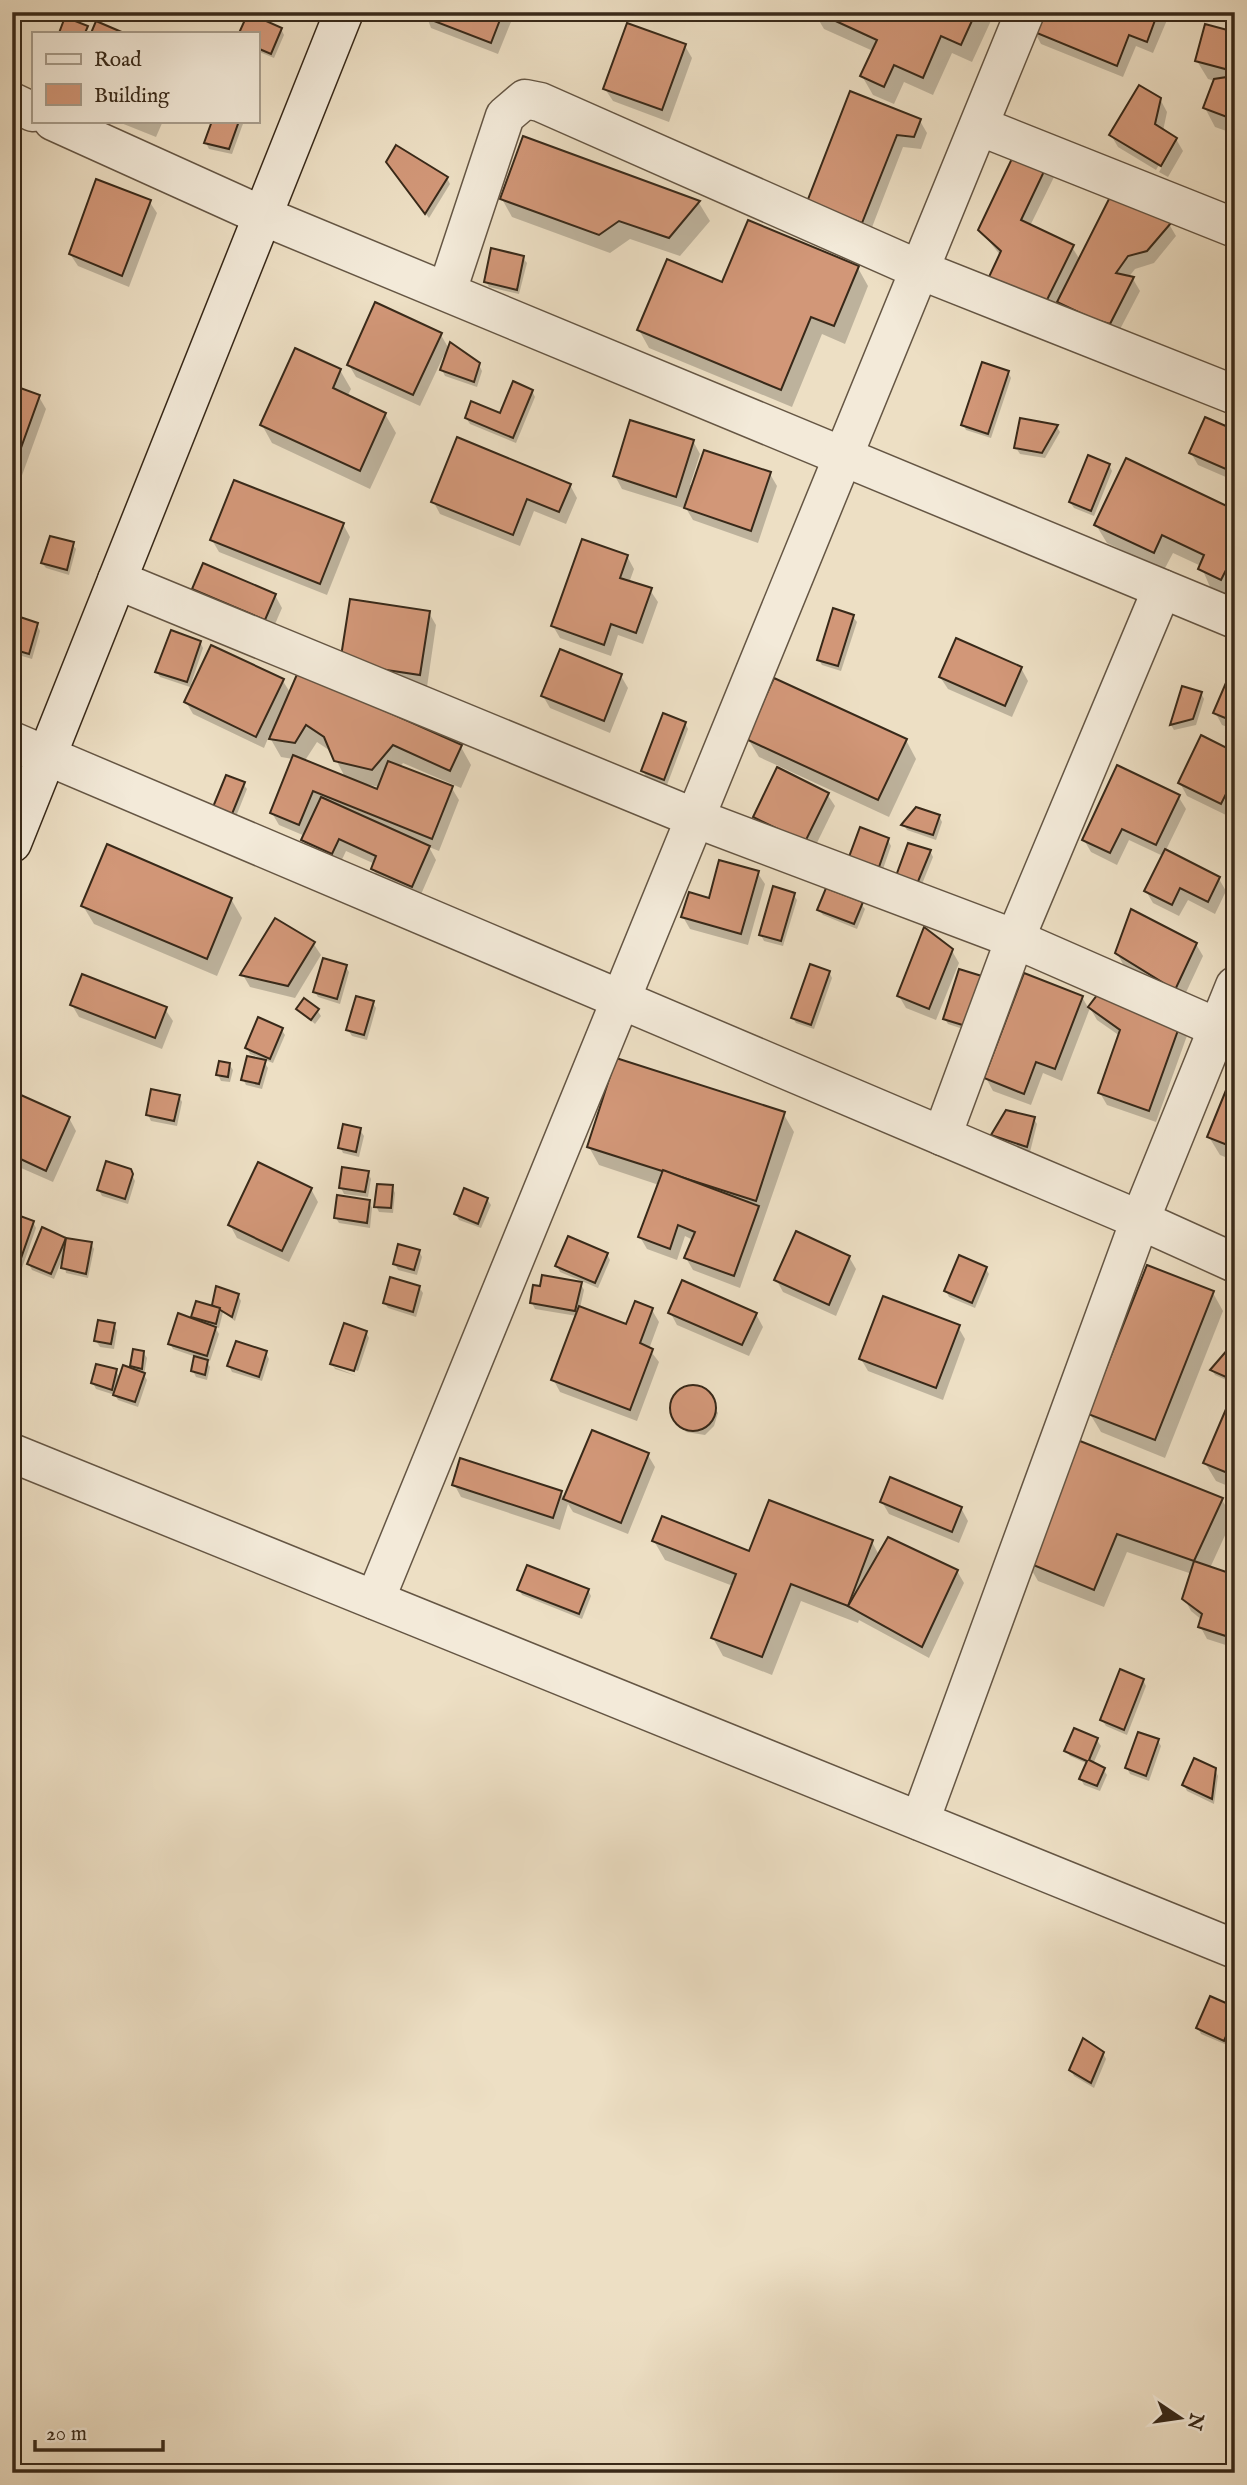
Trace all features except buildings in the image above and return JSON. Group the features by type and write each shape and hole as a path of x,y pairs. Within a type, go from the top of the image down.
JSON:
{"street":[{"path":"12,843 344,12"},
{"path":"375,1600 1025,12"},
{"path":"447,291 505,116 525,99 540,102 919,271 1235,395"},
{"path":"12,102 32,112"},
{"path":"55,122 262,216 1235,619"},
{"path":"979,126 1235,228"},
{"path":"117,580 695,818 1015,939 1218,1028"},
{"path":"942,1136 1015,939 1162,589"},
{"path":"12,741 1140,1220 1235,1263"},
{"path":"919,1821 1140,1220 1235,986"},
{"path":"12,1453 1235,1949"}]}
